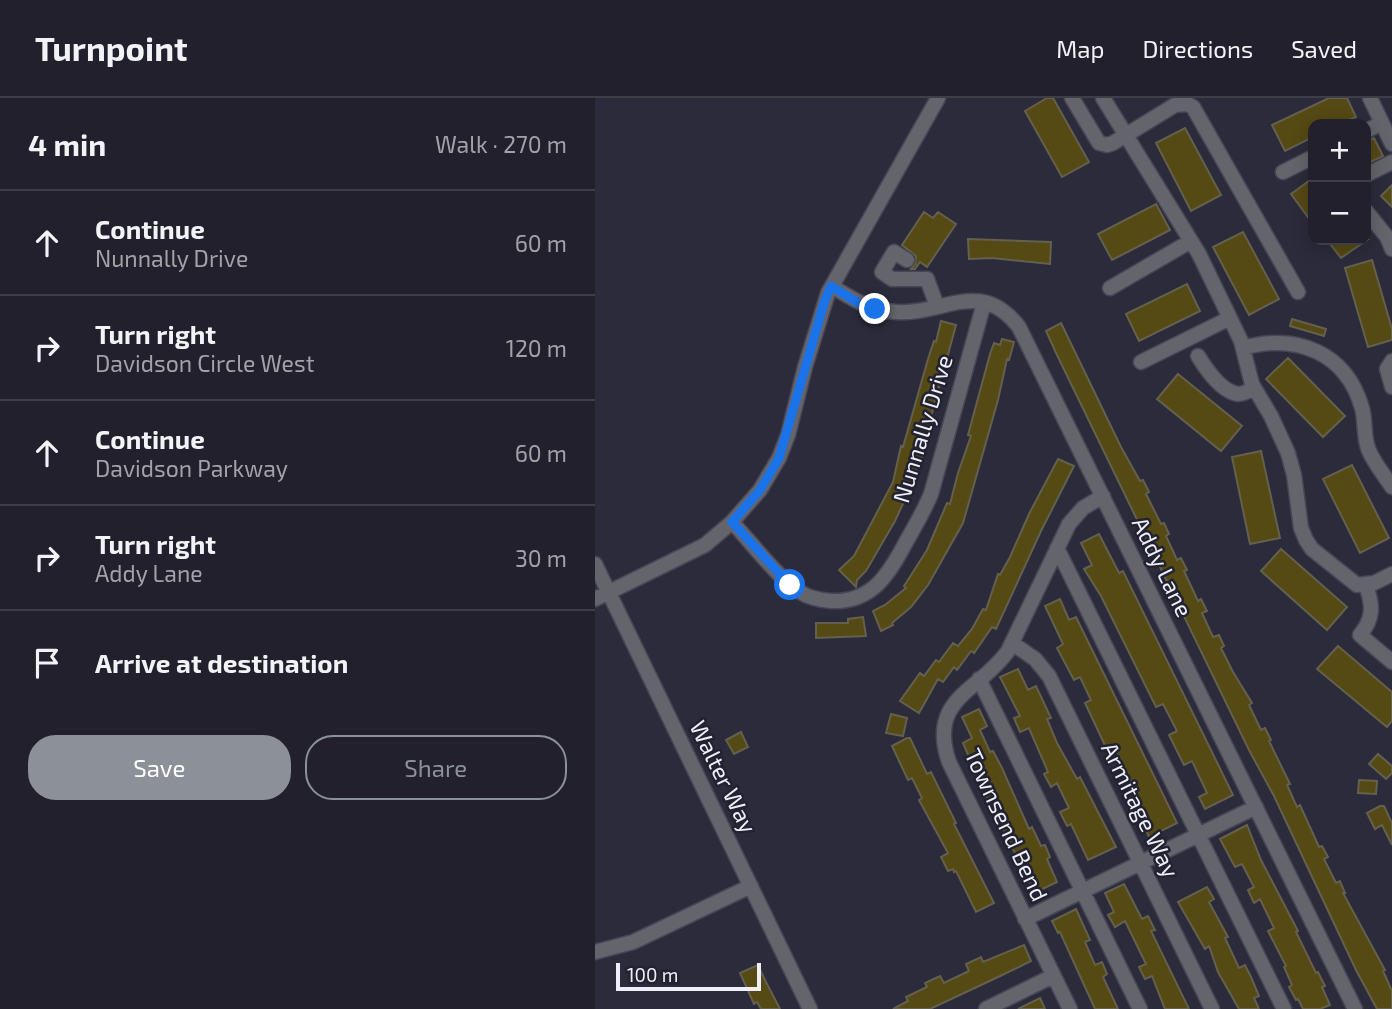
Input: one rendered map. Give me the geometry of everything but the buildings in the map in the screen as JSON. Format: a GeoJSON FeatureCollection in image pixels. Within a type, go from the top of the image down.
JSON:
{"type":"FeatureCollection","features":[{"type":"Feature","properties":{"kind":"street"},"geometry":{"type":"LineString","coordinates":[[595,599],[705,545],[732,522],[760,490],[779,458],[788,435],[805,367],[831,286],[938,98]]}},
{"type":"Feature","properties":{"kind":"street"},"geometry":{"type":"LineString","coordinates":[[1072,98],[1099,143],[1110,144],[1175,105],[1187,104],[1193,107],[1298,292]]}},
{"type":"Feature","properties":{"kind":"street"},"geometry":{"type":"LineString","coordinates":[[1103,98],[1210,274],[1243,348],[1246,367],[1254,388],[1288,453],[1305,540],[1312,549],[1357,585],[1366,585],[1392,574]]}},
{"type":"Feature","properties":{"kind":"street"},"geometry":{"type":"LineString","coordinates":[[1370,98],[1392,144]]}},
{"type":"Feature","properties":{"kind":"street"},"geometry":{"type":"LineString","coordinates":[[1371,128],[1382,123]]}},
{"type":"Feature","properties":{"kind":"street"},"geometry":{"type":"LineString","coordinates":[[1283,172],[1308,160]]}},
{"type":"Feature","properties":{"kind":"street"},"geometry":{"type":"LineString","coordinates":[[1371,172],[1392,162]]}},
{"type":"Feature","properties":{"kind":"street"},"geometry":{"type":"LineString","coordinates":[[1371,217],[1387,237],[1392,249]]}},
{"type":"Feature","properties":{"kind":"street"},"geometry":{"type":"LineString","coordinates":[[1110,288],[1191,241]]}},
{"type":"Feature","properties":{"kind":"street"},"geometry":{"type":"LineString","coordinates":[[927,279],[892,279],[882,272],[906,260],[927,279],[937,306]]}},
{"type":"Feature","properties":{"kind":"street"},"geometry":{"type":"LineString","coordinates":[[831,286],[860,304],[886,311],[915,312],[962,301],[984,303]]}},
{"type":"Feature","properties":{"kind":"street","name":"Addy Lane"},"geometry":{"type":"LineString","coordinates":[[984,303],[1010,317],[1025,335],[1355,1009]]}},
{"type":"Feature","properties":{"kind":"street","name":"Nunnally Drive"},"geometry":{"type":"LineString","coordinates":[[732,522],[790,585],[809,597],[823,601],[845,601],[866,594],[878,585],[891,569],[920,519],[930,494],[984,303]]}},
{"type":"Feature","properties":{"kind":"street"},"geometry":{"type":"LineString","coordinates":[[1141,362],[1230,318]]}},
{"type":"Feature","properties":{"kind":"street"},"geometry":{"type":"LineString","coordinates":[[1243,348],[1285,342],[1307,347],[1332,361],[1349,381],[1357,396],[1364,416],[1366,441],[1370,452],[1392,487]]}},
{"type":"Feature","properties":{"kind":"street"},"geometry":{"type":"LineString","coordinates":[[1198,356],[1211,374],[1230,390],[1243,393],[1254,388]]}},
{"type":"Feature","properties":{"kind":"street"},"geometry":{"type":"LineString","coordinates":[[1392,361],[1387,367],[1392,387]]}},
{"type":"Feature","properties":{"kind":"street","name":"Townsend Bend"},"geometry":{"type":"LineString","coordinates":[[1070,1009],[946,752],[944,732],[949,713],[961,694],[1001,661],[1012,643],[1075,515],[1103,496]]}},
{"type":"Feature","properties":{"kind":"street"},"geometry":{"type":"LineString","coordinates":[[1057,548],[1284,1009]]}},
{"type":"Feature","properties":{"kind":"street","name":"Walter Way"},"geometry":{"type":"LineString","coordinates":[[595,564],[810,1009]]}},
{"type":"Feature","properties":{"kind":"street"},"geometry":{"type":"LineString","coordinates":[[1366,585],[1372,615],[1360,635],[1392,662]]}},
{"type":"Feature","properties":{"kind":"street","name":"Armitage Way"},"geometry":{"type":"LineString","coordinates":[[1012,643],[1031,655],[1047,673],[1212,1009]]}},
{"type":"Feature","properties":{"kind":"street"},"geometry":{"type":"LineString","coordinates":[[979,679],[1140,1009]]}},
{"type":"Feature","properties":{"kind":"street"},"geometry":{"type":"LineString","coordinates":[[1025,919],[1256,807]]}},
{"type":"Feature","properties":{"kind":"street"},"geometry":{"type":"LineString","coordinates":[[595,952],[633,942],[751,886]]}},
{"type":"Feature","properties":{"kind":"street"},"geometry":{"type":"LineString","coordinates":[[994,1007],[1053,976]]}},
{"type":"Feature","properties":{"kind":"route"},"geometry":{"type":"LineString","coordinates":[[790,585],[732,522],[760,490],[779,458],[831,286],[860,304],[875,309]]}}]}
